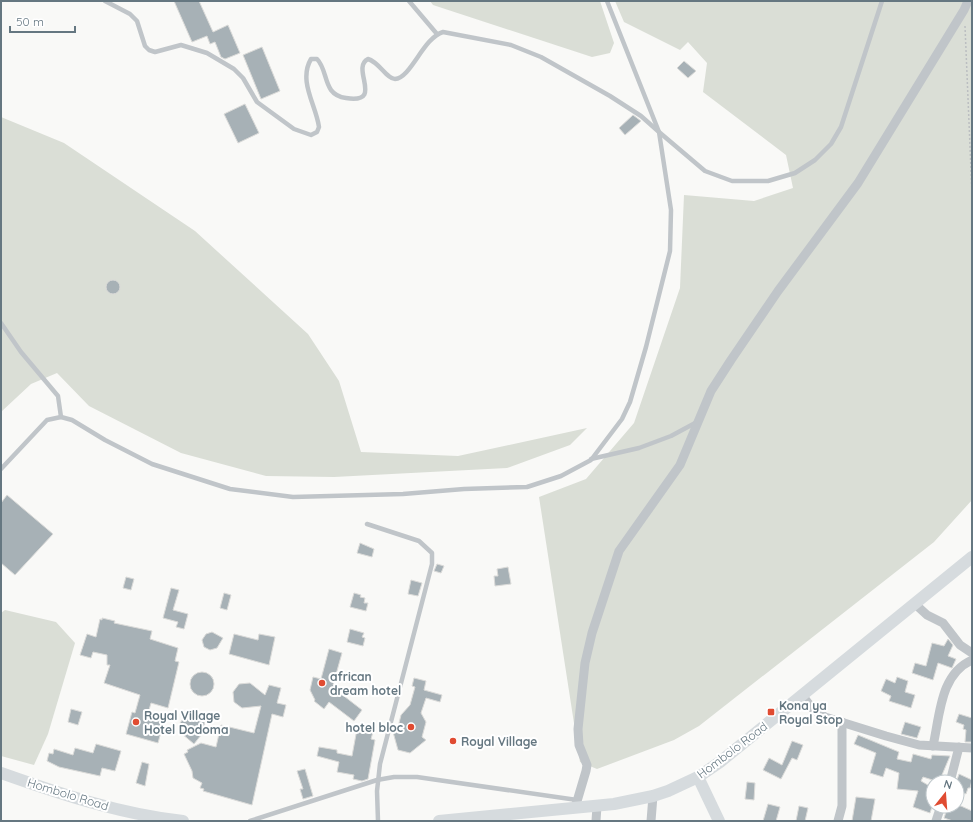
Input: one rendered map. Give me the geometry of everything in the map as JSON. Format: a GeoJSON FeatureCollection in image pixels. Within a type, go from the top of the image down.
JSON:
{"type":"FeatureCollection","features":[{"type":"Feature","properties":{"kind":"street"},"geometry":{"type":"LineString","coordinates":[[576,804],[587,765],[579,745],[578,729],[586,663],[592,633],[608,590],[615,560],[619,551],[680,465],[711,391],[778,291],[858,183],[964,10],[968,1]]}},
{"type":"Feature","properties":{"kind":"street","name":"Hombolo Road"},"geometry":{"type":"LineString","coordinates":[[439,821],[530,817],[576,804],[597,806],[653,796],[698,777],[720,762],[972,557]]}},
{"type":"Feature","properties":{"kind":"street"},"geometry":{"type":"LineString","coordinates":[[915,604],[926,615],[943,623],[960,645],[972,653]]}},
{"type":"Feature","properties":{"kind":"street"},"geometry":{"type":"LineString","coordinates":[[933,746],[949,681],[961,664],[972,660]]}},
{"type":"Feature","properties":{"kind":"street"},"geometry":{"type":"LineString","coordinates":[[802,695],[812,708],[825,717],[910,744],[972,748]]}},
{"type":"Feature","properties":{"kind":"street"},"geometry":{"type":"LineString","coordinates":[[838,821],[842,806],[842,722]]}},
{"type":"Feature","properties":{"kind":"street"},"geometry":{"type":"LineString","coordinates":[[952,774],[959,748]]}},
{"type":"Feature","properties":{"kind":"street","name":"Hombolo Road"},"geometry":{"type":"LineString","coordinates":[[1,773],[60,793],[147,819],[183,821]]}},
{"type":"Feature","properties":{"kind":"street"},"geometry":{"type":"LineString","coordinates":[[698,777],[719,821]]}},
{"type":"Feature","properties":{"kind":"street"},"geometry":{"type":"LineString","coordinates":[[651,821],[653,796]]}},
{"type":"Feature","properties":{"kind":"street"},"geometry":{"type":"LineString","coordinates":[[596,821],[597,806]]}},
{"type":"Feature","properties":{"kind":"lane"},"geometry":{"type":"LineString","coordinates":[[105,1],[130,14],[137,21],[145,46],[149,50],[155,52],[181,45],[207,53],[234,69],[243,78],[258,102],[294,129],[311,135],[317,132],[320,127],[308,90],[306,73],[311,59],[317,59],[322,64],[326,83],[331,90],[342,98],[355,99],[363,96],[366,89],[366,81],[361,72],[362,64],[365,60],[374,60],[389,77],[395,79],[400,77],[415,61],[430,39],[443,32],[511,45],[541,57],[610,96],[641,116],[705,171],[732,180],[768,181],[795,173],[815,160],[831,144],[841,127],[882,1]]}},
{"type":"Feature","properties":{"kind":"lane"},"geometry":{"type":"LineString","coordinates":[[409,1],[437,34]]}},
{"type":"Feature","properties":{"kind":"lane"},"geometry":{"type":"LineString","coordinates":[[591,460],[622,419],[630,402],[646,347],[670,251],[672,210],[659,132],[607,1]]}},
{"type":"Feature","properties":{"kind":"lane"},"geometry":{"type":"LineString","coordinates":[[1,323],[21,352],[58,396],[61,417]]}},
{"type":"Feature","properties":{"kind":"lane"},"geometry":{"type":"LineString","coordinates":[[1,469],[46,420],[61,417],[72,420],[105,440],[152,464],[230,489],[293,497],[403,494],[464,489],[527,487],[561,476],[591,460],[639,448],[671,436],[698,421]]}},
{"type":"Feature","properties":{"kind":"lane"},"geometry":{"type":"LineString","coordinates":[[367,524],[419,541],[432,553],[432,564],[377,780],[378,821]]}},
{"type":"Feature","properties":{"kind":"lane"},"geometry":{"type":"LineString","coordinates":[[250,821],[377,780],[394,777],[417,778],[576,804]]}},
{"type":"Feature","properties":{"kind":"path"},"geometry":{"type":"LineString","coordinates":[[964,10],[969,90],[972,194]]}},
{"type":"Feature","properties":{"kind":"shaded area"},"geometry":{"type":"Polygon","coordinates":[[[430,1],[600,1],[614,43],[610,53],[592,57],[433,5],[430,1]]]}},
{"type":"Feature","properties":{"kind":"shaded area"},"geometry":{"type":"Polygon","coordinates":[[[615,1],[972,1],[972,500],[934,542],[699,726],[674,740],[597,769],[580,762],[539,497],[586,479],[634,423],[680,288],[684,195],[754,201],[793,188],[786,155],[703,92],[707,63],[688,42],[680,50],[624,22],[615,1]]]}},
{"type":"Feature","properties":{"kind":"shaded area"},"geometry":{"type":"Polygon","coordinates":[[[1,117],[64,143],[195,231],[308,334],[339,381],[361,452],[458,456],[587,428],[570,445],[507,468],[334,477],[266,476],[181,453],[89,406],[57,373],[31,384],[1,412],[1,117]]]}},
{"type":"Feature","properties":{"kind":"shaded area"},"geometry":{"type":"Polygon","coordinates":[[[5,610],[56,622],[75,643],[48,734],[34,765],[1,756],[1,613],[5,610]]]}},
{"type":"Feature","properties":{"kind":"building"},"geometry":{"type":"Polygon","coordinates":[[[174,1],[199,1],[213,32],[228,25],[240,53],[225,59],[221,57],[215,42],[210,44],[207,36],[192,42],[174,1]]]}},
{"type":"Feature","properties":{"kind":"building"},"geometry":{"type":"Polygon","coordinates":[[[262,47],[280,91],[261,99],[243,55],[262,47]]]}},
{"type":"Feature","properties":{"kind":"building"},"geometry":{"type":"Polygon","coordinates":[[[684,61],[696,71],[688,78],[677,68],[684,61]]]}},
{"type":"Feature","properties":{"kind":"building"},"geometry":{"type":"Polygon","coordinates":[[[245,104],[259,133],[238,143],[224,114],[245,104]]]}},
{"type":"Feature","properties":{"kind":"building"},"geometry":{"type":"Polygon","coordinates":[[[633,115],[641,121],[625,135],[619,128],[633,115]]]}},
{"type":"Feature","properties":{"kind":"building"},"geometry":{"type":"Polygon","coordinates":[[[113,280],[118,282],[120,287],[118,292],[113,294],[108,292],[106,287],[108,282],[113,280]]]}},
{"type":"Feature","properties":{"kind":"building"},"geometry":{"type":"Polygon","coordinates":[[[7,495],[53,534],[15,575],[1,563],[1,503],[7,495]]]}},
{"type":"Feature","properties":{"kind":"building"},"geometry":{"type":"Polygon","coordinates":[[[360,543],[374,549],[372,557],[357,553],[360,543]]]}},
{"type":"Feature","properties":{"kind":"building"},"geometry":{"type":"Polygon","coordinates":[[[437,564],[444,566],[441,573],[434,571],[437,564]]]}},
{"type":"Feature","properties":{"kind":"building"},"geometry":{"type":"Polygon","coordinates":[[[508,567],[511,584],[495,586],[494,576],[498,576],[497,569],[508,567]]]}},
{"type":"Feature","properties":{"kind":"building"},"geometry":{"type":"Polygon","coordinates":[[[126,577],[134,579],[131,590],[123,588],[126,577]]]}},
{"type":"Feature","properties":{"kind":"building"},"geometry":{"type":"Polygon","coordinates":[[[411,580],[422,583],[418,596],[408,594],[411,580]]]}},
{"type":"Feature","properties":{"kind":"building"},"geometry":{"type":"Polygon","coordinates":[[[171,588],[179,590],[173,610],[188,614],[184,629],[176,627],[178,622],[163,618],[171,588]]]}},
{"type":"Feature","properties":{"kind":"building"},"geometry":{"type":"Polygon","coordinates":[[[224,593],[231,595],[227,610],[220,608],[224,593]]]}},
{"type":"Feature","properties":{"kind":"building"},"geometry":{"type":"Polygon","coordinates":[[[354,593],[365,598],[364,603],[368,603],[366,611],[350,607],[354,593]]]}},
{"type":"Feature","properties":{"kind":"building"},"geometry":{"type":"Polygon","coordinates":[[[102,618],[115,621],[114,623],[152,631],[150,639],[178,648],[175,661],[179,662],[168,708],[151,703],[147,717],[164,721],[158,743],[126,734],[132,712],[135,713],[140,695],[104,683],[110,665],[107,665],[107,655],[93,652],[91,658],[80,655],[87,634],[96,637],[100,619],[102,620],[102,618]]]}},
{"type":"Feature","properties":{"kind":"building"},"geometry":{"type":"Polygon","coordinates":[[[350,629],[364,633],[362,637],[365,638],[363,646],[347,642],[350,629]]]}},
{"type":"Feature","properties":{"kind":"building"},"geometry":{"type":"Polygon","coordinates":[[[212,632],[223,638],[217,648],[210,650],[204,647],[202,640],[206,634],[212,632]]]}},
{"type":"Feature","properties":{"kind":"building"},"geometry":{"type":"Polygon","coordinates":[[[234,634],[258,640],[259,634],[275,637],[269,665],[229,654],[234,634]]]}},
{"type":"Feature","properties":{"kind":"building"},"geometry":{"type":"Polygon","coordinates":[[[948,639],[953,645],[948,656],[956,659],[952,668],[938,663],[933,680],[912,673],[915,663],[926,666],[932,643],[944,646],[948,639]]]}},
{"type":"Feature","properties":{"kind":"building","name":"african dream hotel"},"geometry":{"type":"Polygon","coordinates":[[[329,649],[342,653],[333,685],[342,691],[340,693],[362,710],[354,721],[329,702],[324,709],[314,701],[315,700],[310,690],[313,677],[321,679],[329,649]]]}},
{"type":"Feature","properties":{"kind":"building"},"geometry":{"type":"Polygon","coordinates":[[[197,672],[207,672],[214,679],[214,689],[207,696],[197,696],[190,689],[190,679],[197,672]]]}},
{"type":"Feature","properties":{"kind":"building"},"geometry":{"type":"Polygon","coordinates":[[[897,677],[908,681],[905,692],[915,695],[911,708],[889,701],[891,696],[881,691],[886,679],[895,683],[897,677]]]}},
{"type":"Feature","properties":{"kind":"building","name":"hotel bloc"},"geometry":{"type":"Polygon","coordinates":[[[414,678],[426,681],[424,690],[442,695],[440,702],[426,698],[421,713],[426,722],[422,737],[426,740],[410,753],[398,750],[393,732],[397,731],[401,715],[410,705],[415,687],[412,686],[414,678]]]}},
{"type":"Feature","properties":{"kind":"building"},"geometry":{"type":"Polygon","coordinates":[[[250,683],[265,695],[269,685],[281,688],[277,703],[286,705],[283,717],[272,714],[252,805],[203,791],[204,789],[200,788],[202,783],[193,778],[192,771],[184,754],[188,752],[187,750],[201,743],[216,747],[221,725],[254,733],[261,706],[242,708],[234,702],[233,692],[239,684],[250,683]]]}},
{"type":"Feature","properties":{"kind":"building"},"geometry":{"type":"Polygon","coordinates":[[[71,709],[82,712],[78,725],[68,722],[71,709]]]}},
{"type":"Feature","properties":{"kind":"building"},"geometry":{"type":"Polygon","coordinates":[[[196,714],[204,720],[205,730],[194,744],[181,733],[180,723],[186,715],[196,714]]]}},
{"type":"Feature","properties":{"kind":"building"},"geometry":{"type":"Polygon","coordinates":[[[959,714],[972,718],[972,742],[965,742],[966,730],[963,729],[964,725],[956,722],[959,714]]]}},
{"type":"Feature","properties":{"kind":"building"},"geometry":{"type":"Polygon","coordinates":[[[905,722],[921,727],[917,738],[901,734],[905,722]]]}},
{"type":"Feature","properties":{"kind":"building"},"geometry":{"type":"Polygon","coordinates":[[[357,729],[373,732],[371,739],[375,740],[368,779],[362,781],[353,779],[354,775],[337,772],[339,762],[317,756],[319,747],[337,750],[337,753],[352,756],[357,729]]]}},
{"type":"Feature","properties":{"kind":"building"},"geometry":{"type":"Polygon","coordinates":[[[858,735],[899,752],[897,759],[911,762],[913,754],[931,759],[932,755],[950,756],[942,774],[925,774],[925,778],[923,777],[921,781],[925,783],[925,811],[913,807],[918,791],[897,789],[899,773],[886,768],[883,777],[870,773],[876,753],[854,744],[858,735]]]}},
{"type":"Feature","properties":{"kind":"building"},"geometry":{"type":"Polygon","coordinates":[[[792,741],[803,745],[797,760],[792,758],[781,779],[763,770],[769,758],[782,765],[792,741]]]}},
{"type":"Feature","properties":{"kind":"building"},"geometry":{"type":"Polygon","coordinates":[[[96,744],[121,751],[115,771],[102,768],[100,776],[59,767],[47,761],[49,753],[53,754],[54,749],[73,755],[75,748],[93,753],[96,744]]]}},
{"type":"Feature","properties":{"kind":"building"},"geometry":{"type":"Polygon","coordinates":[[[142,762],[149,764],[145,786],[136,783],[142,762]]]}},
{"type":"Feature","properties":{"kind":"building"},"geometry":{"type":"Polygon","coordinates":[[[305,769],[313,796],[303,799],[300,789],[303,789],[297,771],[305,769]]]}},
{"type":"Feature","properties":{"kind":"building"},"geometry":{"type":"Polygon","coordinates":[[[965,777],[972,780],[970,788],[968,788],[966,794],[965,777]]]}},
{"type":"Feature","properties":{"kind":"building"},"geometry":{"type":"Polygon","coordinates":[[[747,782],[755,783],[754,800],[745,799],[747,782]]]}},
{"type":"Feature","properties":{"kind":"building"},"geometry":{"type":"Polygon","coordinates":[[[856,797],[875,799],[871,821],[852,821],[856,797]]]}},
{"type":"Feature","properties":{"kind":"building"},"geometry":{"type":"Polygon","coordinates":[[[768,804],[780,807],[776,821],[763,821],[768,804]]]}},
{"type":"Feature","properties":{"kind":"building"},"geometry":{"type":"Polygon","coordinates":[[[799,806],[808,808],[805,821],[796,821],[799,806]]]}},
{"type":"Feature","properties":{"kind":"building"},"geometry":{"type":"Polygon","coordinates":[[[965,808],[972,811],[972,821],[953,821],[944,818],[945,814],[965,814],[965,808]]]}},
{"type":"Feature","properties":{"kind":"place","name":"african dream hotel"},"geometry":{"type":"Point","coordinates":[322,683]}},
{"type":"Feature","properties":{"kind":"place","name":"Kona ya Royal Stop"},"geometry":{"type":"Point","coordinates":[771,712]}},
{"type":"Feature","properties":{"kind":"place","name":"Royal Village Hotel Dodoma"},"geometry":{"type":"Point","coordinates":[136,722]}},
{"type":"Feature","properties":{"kind":"place","name":"hotel bloc"},"geometry":{"type":"Point","coordinates":[411,727]}},
{"type":"Feature","properties":{"kind":"place","name":"Royal Village"},"geometry":{"type":"Point","coordinates":[453,741]}}]}
